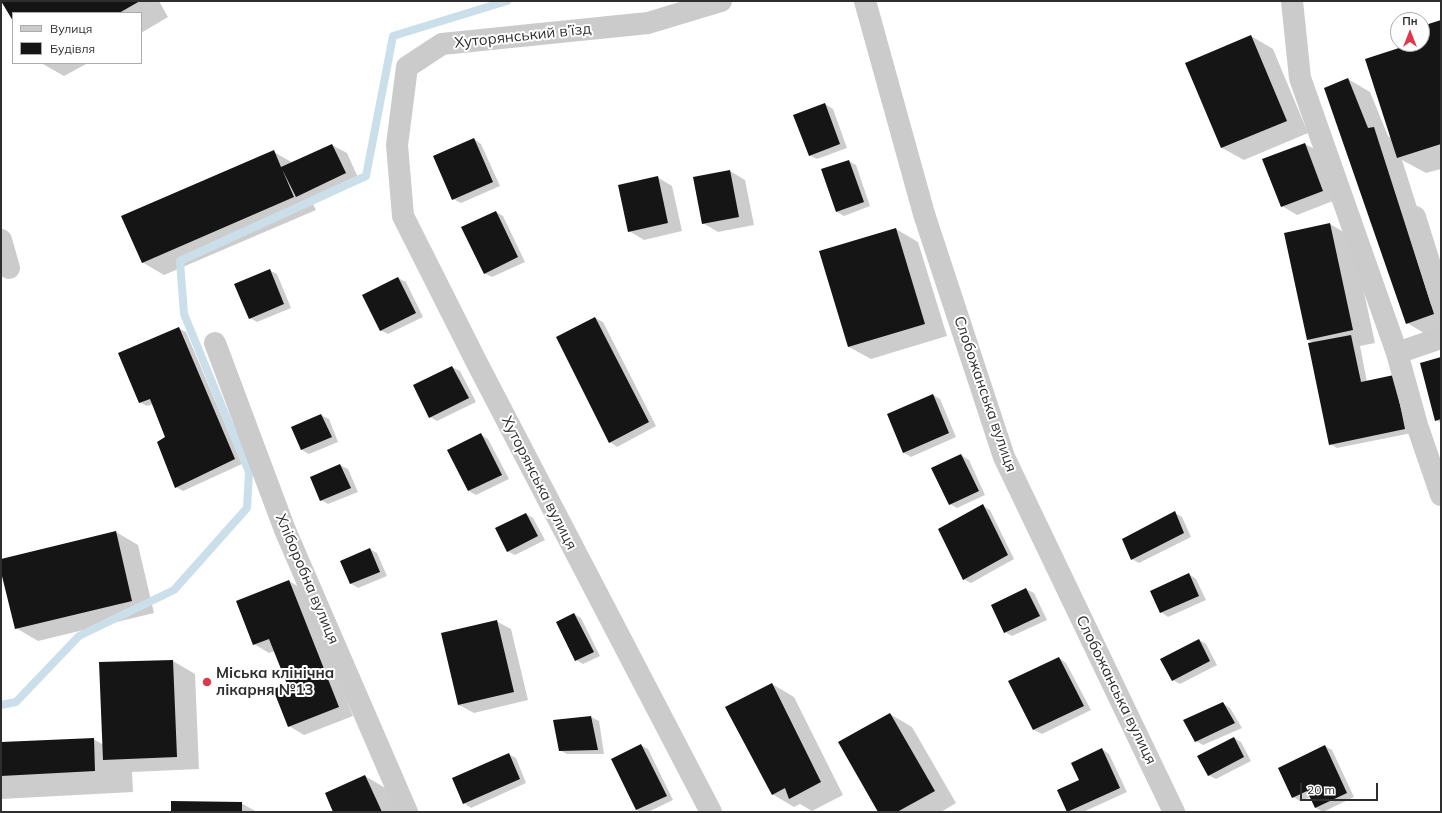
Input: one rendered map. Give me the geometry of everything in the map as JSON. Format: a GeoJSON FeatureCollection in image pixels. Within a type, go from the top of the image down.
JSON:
{"type":"FeatureCollection","features":[{"type":"Feature","properties":{"kind":"street","name":"Хуторянський в’їзд"},"geometry":{"type":"LineString","coordinates":[[397,145],[407,67],[442,44],[648,23],[720,1]]}},
{"type":"Feature","properties":{"kind":"street","name":"Слобожанська вулиця"},"geometry":{"type":"LineString","coordinates":[[865,1],[924,214],[1004,457],[1174,812]]}},
{"type":"Feature","properties":{"kind":"street"},"geometry":{"type":"LineString","coordinates":[[1292,1],[1300,78],[1398,353],[1417,425],[1441,495]]}},
{"type":"Feature","properties":{"kind":"street","name":"Хуторянська вулиця"},"geometry":{"type":"LineString","coordinates":[[397,145],[403,216],[478,365],[711,812]]}},
{"type":"Feature","properties":{"kind":"street"},"geometry":{"type":"LineString","coordinates":[[1415,217],[1441,300]]}},
{"type":"Feature","properties":{"kind":"street"},"geometry":{"type":"LineString","coordinates":[[1,240],[9,268]]}},
{"type":"Feature","properties":{"kind":"street"},"geometry":{"type":"LineString","coordinates":[[1398,353],[1441,338]]}},
{"type":"Feature","properties":{"kind":"street","name":"Хліборобна вулиця"},"geometry":{"type":"LineString","coordinates":[[215,343],[285,530],[406,812]]}},
{"type":"Feature","properties":{"kind":"building"},"geometry":{"type":"Polygon","coordinates":[[[1,1],[140,1],[121,12],[12,12],[12,19],[1,1]]]}},
{"type":"Feature","properties":{"kind":"building"},"geometry":{"type":"Polygon","coordinates":[[[1441,20],[1441,144],[1397,158],[1365,59],[1390,51],[1430,52],[1430,23],[1441,20]]]}},
{"type":"Feature","properties":{"kind":"building"},"geometry":{"type":"Polygon","coordinates":[[[1251,35],[1287,121],[1221,148],[1185,63],[1251,35]]]}},
{"type":"Feature","properties":{"kind":"building"},"geometry":{"type":"Polygon","coordinates":[[[1348,78],[1368,128],[1374,127],[1434,314],[1406,324],[1324,88],[1348,78]]]}},
{"type":"Feature","properties":{"kind":"building"},"geometry":{"type":"Polygon","coordinates":[[[825,103],[840,144],[809,156],[793,115],[825,103]]]}},
{"type":"Feature","properties":{"kind":"building"},"geometry":{"type":"Polygon","coordinates":[[[474,138],[493,182],[452,200],[433,156],[474,138]]]}},
{"type":"Feature","properties":{"kind":"building"},"geometry":{"type":"Polygon","coordinates":[[[1305,143],[1323,191],[1281,207],[1262,159],[1305,143]]]}},
{"type":"Feature","properties":{"kind":"building"},"geometry":{"type":"Polygon","coordinates":[[[332,144],[346,173],[296,197],[282,169],[294,197],[142,263],[121,216],[274,150],[281,167],[332,144]]]}},
{"type":"Feature","properties":{"kind":"building"},"geometry":{"type":"Polygon","coordinates":[[[849,160],[864,202],[836,212],[821,169],[849,160]]]}},
{"type":"Feature","properties":{"kind":"building"},"geometry":{"type":"Polygon","coordinates":[[[730,170],[739,217],[702,224],[693,177],[730,170]]]}},
{"type":"Feature","properties":{"kind":"building"},"geometry":{"type":"Polygon","coordinates":[[[658,176],[668,223],[628,232],[618,185],[658,176]]]}},
{"type":"Feature","properties":{"kind":"building"},"geometry":{"type":"Polygon","coordinates":[[[496,211],[518,257],[484,274],[461,227],[496,211]]]}},
{"type":"Feature","properties":{"kind":"building"},"geometry":{"type":"Polygon","coordinates":[[[1330,223],[1353,330],[1307,340],[1284,233],[1330,223]]]}},
{"type":"Feature","properties":{"kind":"building"},"geometry":{"type":"Polygon","coordinates":[[[896,228],[925,324],[848,347],[819,251],[896,228]]]}},
{"type":"Feature","properties":{"kind":"building"},"geometry":{"type":"Polygon","coordinates":[[[270,269],[284,304],[249,319],[234,284],[270,269]]]}},
{"type":"Feature","properties":{"kind":"building"},"geometry":{"type":"Polygon","coordinates":[[[398,277],[416,313],[380,331],[362,295],[398,277]]]}},
{"type":"Feature","properties":{"kind":"building"},"geometry":{"type":"Polygon","coordinates":[[[595,317],[649,422],[609,443],[556,337],[595,317]]]}},
{"type":"Feature","properties":{"kind":"building"},"geometry":{"type":"Polygon","coordinates":[[[179,327],[235,459],[175,488],[157,442],[165,437],[150,399],[139,403],[118,353],[179,327]]]}},
{"type":"Feature","properties":{"kind":"building"},"geometry":{"type":"Polygon","coordinates":[[[1351,335],[1361,382],[1394,375],[1405,429],[1329,445],[1308,343],[1351,335]]]}},
{"type":"Feature","properties":{"kind":"building"},"geometry":{"type":"Polygon","coordinates":[[[1441,357],[1441,419],[1435,421],[1420,363],[1441,357]]]}},
{"type":"Feature","properties":{"kind":"building"},"geometry":{"type":"Polygon","coordinates":[[[452,366],[469,398],[429,418],[413,385],[452,366]]]}},
{"type":"Feature","properties":{"kind":"building"},"geometry":{"type":"Polygon","coordinates":[[[933,394],[949,433],[903,453],[887,414],[933,394]]]}},
{"type":"Feature","properties":{"kind":"building"},"geometry":{"type":"Polygon","coordinates":[[[321,414],[332,437],[301,450],[291,427],[321,414]]]}},
{"type":"Feature","properties":{"kind":"building"},"geometry":{"type":"Polygon","coordinates":[[[481,433],[502,475],[468,491],[447,450],[481,433]]]}},
{"type":"Feature","properties":{"kind":"building"},"geometry":{"type":"Polygon","coordinates":[[[961,454],[979,491],[949,505],[931,468],[961,454]]]}},
{"type":"Feature","properties":{"kind":"building"},"geometry":{"type":"Polygon","coordinates":[[[340,464],[351,488],[320,501],[310,477],[340,464]]]}},
{"type":"Feature","properties":{"kind":"building"},"geometry":{"type":"Polygon","coordinates":[[[983,504],[1008,555],[963,580],[938,529],[983,504]]]}},
{"type":"Feature","properties":{"kind":"building"},"geometry":{"type":"Polygon","coordinates":[[[1175,511],[1184,533],[1131,560],[1122,539],[1175,511]]]}},
{"type":"Feature","properties":{"kind":"building"},"geometry":{"type":"Polygon","coordinates":[[[526,513],[538,536],[507,552],[495,528],[526,513]]]}},
{"type":"Feature","properties":{"kind":"building"},"geometry":{"type":"Polygon","coordinates":[[[116,531],[132,601],[15,629],[1,572],[1,559],[116,531]]]}},
{"type":"Feature","properties":{"kind":"building"},"geometry":{"type":"Polygon","coordinates":[[[370,548],[380,572],[350,584],[340,561],[370,548]]]}},
{"type":"Feature","properties":{"kind":"building"},"geometry":{"type":"Polygon","coordinates":[[[1189,573],[1199,596],[1160,613],[1150,591],[1189,573]]]}},
{"type":"Feature","properties":{"kind":"building"},"geometry":{"type":"Polygon","coordinates":[[[289,580],[339,707],[288,727],[273,689],[287,684],[269,639],[253,645],[236,601],[289,580]]]}},
{"type":"Feature","properties":{"kind":"building"},"geometry":{"type":"Polygon","coordinates":[[[1026,588],[1040,616],[1004,633],[991,605],[1026,588]]]}},
{"type":"Feature","properties":{"kind":"building"},"geometry":{"type":"Polygon","coordinates":[[[574,613],[594,652],[575,661],[556,622],[574,613]]]}},
{"type":"Feature","properties":{"kind":"building"},"geometry":{"type":"Polygon","coordinates":[[[497,620],[514,692],[458,705],[441,633],[497,620]]]}},
{"type":"Feature","properties":{"kind":"building"},"geometry":{"type":"Polygon","coordinates":[[[1199,639],[1210,661],[1172,681],[1160,659],[1199,639]]]}},
{"type":"Feature","properties":{"kind":"building"},"geometry":{"type":"Polygon","coordinates":[[[1059,657],[1084,706],[1033,730],[1008,681],[1059,657]]]}},
{"type":"Feature","properties":{"kind":"building"},"geometry":{"type":"Polygon","coordinates":[[[173,660],[177,757],[103,760],[99,662],[173,660]]]}},
{"type":"Feature","properties":{"kind":"building"},"geometry":{"type":"Polygon","coordinates":[[[772,683],[821,782],[789,799],[785,788],[772,795],[725,707],[772,683]]]}},
{"type":"Feature","properties":{"kind":"building"},"geometry":{"type":"Polygon","coordinates":[[[1223,702],[1235,723],[1195,742],[1183,720],[1223,702]]]}},
{"type":"Feature","properties":{"kind":"building"},"geometry":{"type":"Polygon","coordinates":[[[890,713],[935,791],[897,812],[878,812],[838,742],[890,713]]]}},
{"type":"Feature","properties":{"kind":"building"},"geometry":{"type":"Polygon","coordinates":[[[591,716],[598,750],[559,751],[553,720],[591,716]]]}},
{"type":"Feature","properties":{"kind":"building"},"geometry":{"type":"Polygon","coordinates":[[[1234,737],[1244,757],[1208,776],[1197,756],[1234,737]]]}},
{"type":"Feature","properties":{"kind":"building"},"geometry":{"type":"Polygon","coordinates":[[[94,738],[95,771],[1,776],[1,742],[94,738]]]}},
{"type":"Feature","properties":{"kind":"building"},"geometry":{"type":"Polygon","coordinates":[[[641,744],[667,796],[636,810],[611,759],[641,744]]]}},
{"type":"Feature","properties":{"kind":"building"},"geometry":{"type":"Polygon","coordinates":[[[1325,745],[1347,793],[1315,808],[1307,791],[1292,798],[1278,768],[1325,745]]]}},
{"type":"Feature","properties":{"kind":"building"},"geometry":{"type":"Polygon","coordinates":[[[1102,748],[1120,788],[1067,812],[1057,790],[1079,780],[1071,763],[1102,748]]]}},
{"type":"Feature","properties":{"kind":"building"},"geometry":{"type":"Polygon","coordinates":[[[509,753],[520,779],[463,804],[452,778],[509,753]]]}},
{"type":"Feature","properties":{"kind":"building"},"geometry":{"type":"Polygon","coordinates":[[[365,775],[382,812],[333,812],[325,793],[365,775]]]}},
{"type":"Feature","properties":{"kind":"building"},"geometry":{"type":"Polygon","coordinates":[[[171,801],[242,802],[242,812],[171,812],[171,801]]]}},
{"type":"Feature","properties":{"kind":"waterway"},"geometry":{"type":"LineString","coordinates":[[1,705],[16,702],[79,636],[174,590],[247,508],[249,472],[184,314],[180,261],[366,176],[393,36],[507,1]]}},
{"type":"Feature","properties":{"kind":"place","name":"Міська клінічна лікарня №13"},"geometry":{"type":"Point","coordinates":[207,682]}}]}
